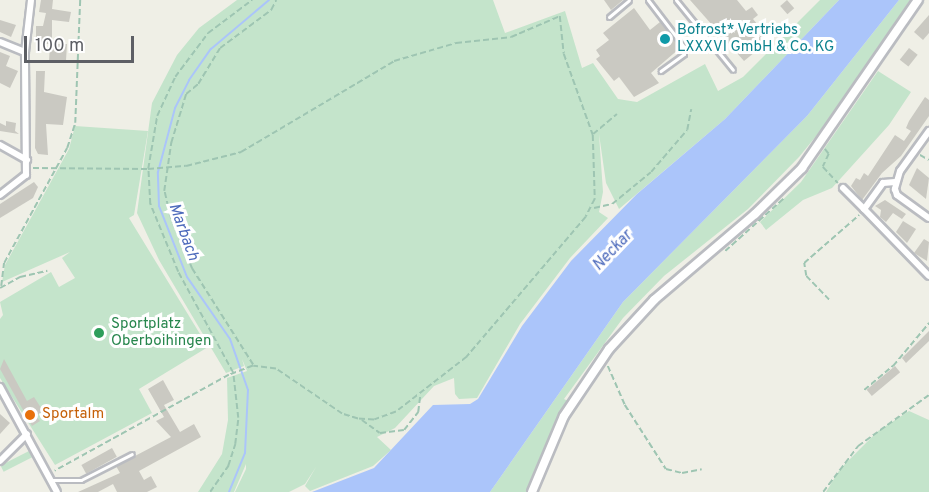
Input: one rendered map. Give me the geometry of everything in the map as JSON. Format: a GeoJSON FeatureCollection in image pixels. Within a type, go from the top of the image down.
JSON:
{"type":"FeatureCollection","features":[{"type":"Feature","properties":{"kind":"street"},"geometry":{"type":"LineString","coordinates":[[0,195],[21,181],[27,169],[25,52],[32,0]]}},
{"type":"Feature","properties":{"kind":"street"},"geometry":{"type":"LineString","coordinates":[[532,492],[572,402],[617,339],[659,295],[765,206],[825,145],[918,0]]}},
{"type":"Feature","properties":{"kind":"street"},"geometry":{"type":"LineString","coordinates":[[0,42],[25,52]]}},
{"type":"Feature","properties":{"kind":"street"},"geometry":{"type":"LineString","coordinates":[[929,131],[895,182],[897,195],[929,218]]}},
{"type":"Feature","properties":{"kind":"street"},"geometry":{"type":"LineString","coordinates":[[0,144],[27,160]]}},
{"type":"Feature","properties":{"kind":"street"},"geometry":{"type":"LineString","coordinates":[[864,209],[883,183],[895,182]]}},
{"type":"Feature","properties":{"kind":"street"},"geometry":{"type":"LineString","coordinates":[[843,188],[929,276]]}},
{"type":"Feature","properties":{"kind":"street"},"geometry":{"type":"LineString","coordinates":[[0,387],[57,492]]}},
{"type":"Feature","properties":{"kind":"street"},"geometry":{"type":"LineString","coordinates":[[1,458],[27,435]]}},
{"type":"Feature","properties":{"kind":"lane"},"geometry":{"type":"LineString","coordinates":[[609,17],[629,0]]}},
{"type":"Feature","properties":{"kind":"lane"},"geometry":{"type":"LineString","coordinates":[[648,0],[684,47],[684,54],[662,71]]}},
{"type":"Feature","properties":{"kind":"lane"},"geometry":{"type":"LineString","coordinates":[[676,0],[733,70]]}},
{"type":"Feature","properties":{"kind":"lane"},"geometry":{"type":"LineString","coordinates":[[50,477],[81,480],[132,454]]}},
{"type":"Feature","properties":{"kind":"path"},"geometry":{"type":"LineString","coordinates":[[47,271],[1,287],[4,264],[55,167],[75,123],[80,0]]}},
{"type":"Feature","properties":{"kind":"path"},"geometry":{"type":"LineString","coordinates":[[210,492],[228,466],[235,444],[238,418],[233,373],[178,272],[150,204],[148,169],[157,116],[175,77],[208,33],[252,0]]}},
{"type":"Feature","properties":{"kind":"path"},"geometry":{"type":"LineString","coordinates":[[253,366],[192,269],[170,216],[164,190],[165,168],[179,108],[186,94],[198,84],[220,48],[271,10],[276,0]]}},
{"type":"Feature","properties":{"kind":"path"},"geometry":{"type":"LineString","coordinates":[[27,169],[55,167],[153,169],[241,152],[394,61],[456,43],[511,38],[560,15],[564,54],[593,135],[592,208]]}},
{"type":"Feature","properties":{"kind":"path"},"geometry":{"type":"LineString","coordinates":[[50,477],[233,373],[253,366],[276,369],[342,414],[375,420],[396,412],[467,357],[592,208],[612,204],[651,172],[687,130],[691,109]]}},
{"type":"Feature","properties":{"kind":"path"},"geometry":{"type":"LineString","coordinates":[[593,135],[617,114]]}},
{"type":"Feature","properties":{"kind":"path"},"geometry":{"type":"LineString","coordinates":[[819,158],[825,145]]}},
{"type":"Feature","properties":{"kind":"path"},"geometry":{"type":"LineString","coordinates":[[825,145],[829,154],[823,167],[843,188]]}},
{"type":"Feature","properties":{"kind":"path"},"geometry":{"type":"LineString","coordinates":[[914,152],[929,160]]}},
{"type":"Feature","properties":{"kind":"path"},"geometry":{"type":"LineString","coordinates":[[721,254],[790,190]]}},
{"type":"Feature","properties":{"kind":"path"},"geometry":{"type":"LineString","coordinates":[[829,300],[806,276],[804,263],[864,209]]}},
{"type":"Feature","properties":{"kind":"path"},"geometry":{"type":"LineString","coordinates":[[864,390],[893,366],[929,322]]}},
{"type":"Feature","properties":{"kind":"path"},"geometry":{"type":"LineString","coordinates":[[609,360],[606,364],[625,405],[666,469],[682,473],[702,469]]}},
{"type":"Feature","properties":{"kind":"path"},"geometry":{"type":"LineString","coordinates":[[361,419],[380,433],[390,435],[404,430],[418,412],[420,394]]}},
{"type":"Feature","properties":{"kind":"path"},"geometry":{"type":"LineString","coordinates":[[823,492],[858,446],[929,395]]}},
{"type":"Feature","properties":{"kind":"green space"},"geometry":{"type":"Polygon","coordinates":[[[237,0],[493,0],[505,33],[565,11],[582,68],[593,63],[618,99],[637,102],[705,64],[718,91],[743,77],[820,0],[839,0],[725,119],[619,209],[606,183],[599,134],[603,192],[599,212],[608,218],[570,258],[520,324],[477,398],[459,399],[455,394],[454,378],[434,386],[395,428],[377,437],[391,450],[373,466],[310,491],[305,486],[316,467],[305,484],[289,492],[235,492],[246,469],[246,464],[234,492],[198,492],[222,454],[228,420],[227,378],[247,371],[242,359],[244,366],[226,373],[159,260],[137,213],[152,103],[177,55],[199,28],[237,0]]]}},
{"type":"Feature","properties":{"kind":"green space"},"geometry":{"type":"Polygon","coordinates":[[[899,0],[910,0],[834,114],[799,157],[748,209],[664,276],[623,318],[564,399],[568,401],[528,492],[490,492],[623,302],[807,116],[899,0]]]}},
{"type":"Feature","properties":{"kind":"green space"},"geometry":{"type":"Polygon","coordinates":[[[878,71],[911,92],[889,125],[832,188],[803,200],[766,230],[760,222],[801,182],[878,71]]]}},
{"type":"Feature","properties":{"kind":"green space","name":"Sportplatz Oberboihingen"},"geometry":{"type":"Polygon","coordinates":[[[75,126],[148,131],[134,215],[129,218],[208,347],[139,389],[152,413],[55,465],[0,378],[0,319],[3,315],[0,302],[51,272],[59,287],[75,278],[62,258],[70,252],[2,282],[5,265],[69,149],[75,126]]]}},
{"type":"Feature","properties":{"kind":"green space"},"geometry":{"type":"Polygon","coordinates":[[[909,411],[929,420],[929,492],[826,492],[840,469],[878,431],[909,411]]]}},
{"type":"Feature","properties":{"kind":"green space"},"geometry":{"type":"Polygon","coordinates":[[[29,451],[32,457],[4,472],[0,466],[29,451]]]}},
{"type":"Feature","properties":{"kind":"water","name":"Neckar"},"geometry":{"type":"Polygon","coordinates":[[[839,0],[899,0],[807,116],[623,302],[490,492],[312,492],[374,468],[433,405],[470,404],[478,399],[522,326],[571,261],[637,194],[725,119],[839,0]]]}},
{"type":"Feature","properties":{"kind":"building"},"geometry":{"type":"Polygon","coordinates":[[[41,0],[53,0],[52,9],[71,12],[69,22],[52,20],[52,44],[67,44],[66,61],[49,61],[50,44],[36,44],[36,26],[43,26],[46,13],[39,12],[41,0]]]}},
{"type":"Feature","properties":{"kind":"building"},"geometry":{"type":"Polygon","coordinates":[[[604,0],[623,0],[611,10],[604,0]]]}},
{"type":"Feature","properties":{"kind":"building"},"geometry":{"type":"Polygon","coordinates":[[[690,0],[737,0],[746,11],[752,7],[758,15],[753,19],[770,40],[744,61],[690,0]]]}},
{"type":"Feature","properties":{"kind":"building"},"geometry":{"type":"Polygon","coordinates":[[[787,0],[794,8],[787,14],[780,6],[787,0]]]}},
{"type":"Feature","properties":{"kind":"building"},"geometry":{"type":"Polygon","coordinates":[[[634,8],[650,30],[660,22],[680,48],[651,73],[659,83],[634,97],[619,77],[614,81],[596,59],[600,56],[596,50],[609,40],[603,33],[634,8]]]}},
{"type":"Feature","properties":{"kind":"building"},"geometry":{"type":"Polygon","coordinates":[[[929,15],[929,33],[923,40],[914,32],[929,15]]]}},
{"type":"Feature","properties":{"kind":"building"},"geometry":{"type":"Polygon","coordinates":[[[0,20],[16,25],[11,37],[0,32],[0,20]]]}},
{"type":"Feature","properties":{"kind":"building"},"geometry":{"type":"Polygon","coordinates":[[[909,48],[918,55],[908,67],[900,60],[909,48]]]}},
{"type":"Feature","properties":{"kind":"building"},"geometry":{"type":"Polygon","coordinates":[[[0,52],[10,56],[6,66],[18,71],[10,88],[0,83],[0,52]]]}},
{"type":"Feature","properties":{"kind":"building"},"geometry":{"type":"Polygon","coordinates":[[[36,71],[45,71],[44,92],[67,97],[63,125],[46,124],[48,155],[38,154],[35,148],[36,71]]]}},
{"type":"Feature","properties":{"kind":"building"},"geometry":{"type":"Polygon","coordinates":[[[925,97],[929,100],[929,116],[901,156],[882,173],[862,200],[851,186],[856,178],[860,180],[864,173],[868,176],[895,135],[904,141],[911,131],[906,128],[909,121],[925,97]]]}},
{"type":"Feature","properties":{"kind":"building"},"geometry":{"type":"Polygon","coordinates":[[[6,121],[16,123],[15,131],[19,134],[0,131],[0,123],[6,126],[6,121]]]}},
{"type":"Feature","properties":{"kind":"building"},"geometry":{"type":"Polygon","coordinates":[[[917,168],[929,178],[926,199],[909,185],[917,168]]]}},
{"type":"Feature","properties":{"kind":"building"},"geometry":{"type":"Polygon","coordinates":[[[34,182],[38,187],[33,198],[0,218],[0,204],[34,182]]]}},
{"type":"Feature","properties":{"kind":"building"},"geometry":{"type":"Polygon","coordinates":[[[885,200],[906,214],[902,219],[893,213],[886,222],[880,217],[881,210],[875,206],[885,200]]]}},
{"type":"Feature","properties":{"kind":"building"},"geometry":{"type":"Polygon","coordinates":[[[903,221],[916,229],[907,243],[896,232],[903,221]]]}},
{"type":"Feature","properties":{"kind":"building"},"geometry":{"type":"Polygon","coordinates":[[[924,239],[929,242],[927,261],[914,253],[924,239]]]}},
{"type":"Feature","properties":{"kind":"building"},"geometry":{"type":"Polygon","coordinates":[[[929,331],[929,341],[906,363],[902,358],[929,331]]]}},
{"type":"Feature","properties":{"kind":"building"},"geometry":{"type":"Polygon","coordinates":[[[4,359],[27,401],[34,397],[43,411],[36,416],[40,421],[32,426],[0,369],[4,359]]]}},
{"type":"Feature","properties":{"kind":"building"},"geometry":{"type":"Polygon","coordinates":[[[895,366],[900,372],[872,396],[867,390],[895,366]]]}},
{"type":"Feature","properties":{"kind":"building"},"geometry":{"type":"Polygon","coordinates":[[[163,380],[174,400],[164,405],[180,432],[194,424],[201,437],[139,471],[144,480],[151,476],[157,487],[147,492],[117,492],[113,484],[98,492],[78,492],[120,473],[116,466],[171,437],[156,421],[164,417],[148,389],[163,380]]]}},
{"type":"Feature","properties":{"kind":"building"},"geometry":{"type":"Polygon","coordinates":[[[0,414],[10,423],[0,434],[0,414]]]}},
{"type":"Feature","properties":{"kind":"building"},"geometry":{"type":"Polygon","coordinates":[[[112,448],[117,457],[86,474],[81,465],[112,448]]]}},
{"type":"Feature","properties":{"kind":"waterway","name":"Marbach"},"geometry":{"type":"LineString","coordinates":[[229,492],[245,453],[248,390],[230,339],[187,277],[159,206],[158,172],[175,108],[189,80],[211,49],[269,0]]}},
{"type":"Feature","properties":{"kind":"place","name":"Bofrost* Vertriebs LXXXVI GmbH & Co. KG"},"geometry":{"type":"Point","coordinates":[665,39]}},
{"type":"Feature","properties":{"kind":"place","name":"Sportplatz Oberboihingen"},"geometry":{"type":"Point","coordinates":[99,333]}},
{"type":"Feature","properties":{"kind":"place","name":"Sportalm"},"geometry":{"type":"Point","coordinates":[30,415]}}]}
